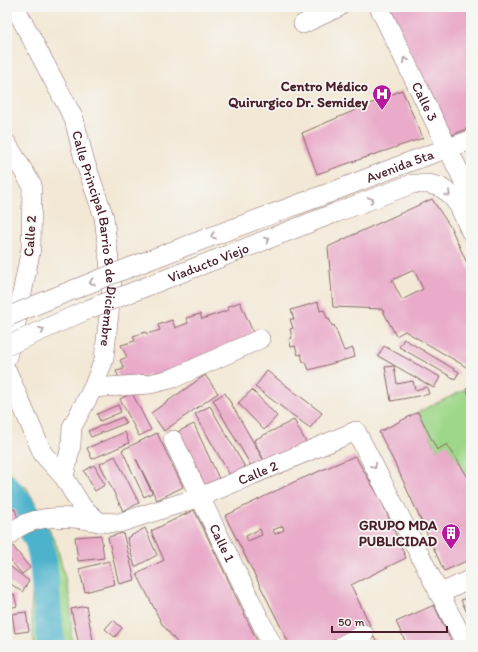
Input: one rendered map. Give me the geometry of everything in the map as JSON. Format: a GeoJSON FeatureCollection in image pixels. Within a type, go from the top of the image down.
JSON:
{"type":"FeatureCollection","features":[{"type":"Feature","properties":{"kind":"street","name":"Calle Principal Barrio 8 de Diciembre"},"geometry":{"type":"LineString","coordinates":[[15,7],[74,119],[84,159],[104,217],[112,287],[104,359],[94,388],[72,427],[71,445],[64,477]]}},
{"type":"Feature","properties":{"kind":"street"},"geometry":{"type":"LineString","coordinates":[[303,24],[339,7]]}},
{"type":"Feature","properties":{"kind":"street","name":"Calle 3"},"geometry":{"type":"LineString","coordinates":[[380,7],[447,149],[471,196]]}},
{"type":"Feature","properties":{"kind":"street","name":"Avenida 5ta"},"geometry":{"type":"LineString","coordinates":[[328,193],[471,140]]}},
{"type":"Feature","properties":{"kind":"street","name":"Calle 2"},"geometry":{"type":"LineString","coordinates":[[7,144],[32,185],[31,248],[17,319],[7,358]]}},
{"type":"Feature","properties":{"kind":"street","name":"Viaducto Viejo"},"geometry":{"type":"LineString","coordinates":[[7,346],[88,309],[412,184],[428,184],[440,187],[450,194],[459,206],[471,232]]}},
{"type":"Feature","properties":{"kind":"street","name":"Viaducto Viejo"},"geometry":{"type":"LineString","coordinates":[[7,317],[79,286],[328,193]]}},
{"type":"Feature","properties":{"kind":"street"},"geometry":{"type":"LineString","coordinates":[[94,388],[150,384],[174,378],[260,339]]}},
{"type":"Feature","properties":{"kind":"street"},"geometry":{"type":"LineString","coordinates":[[7,371],[43,454],[64,477],[82,507],[99,522]]}},
{"type":"Feature","properties":{"kind":"street","name":"Calle 2"},"geometry":{"type":"LineString","coordinates":[[12,533],[29,522],[62,517],[119,523],[200,498],[356,431],[466,645]]}},
{"type":"Feature","properties":{"kind":"street","name":"Calle 1"},"geometry":{"type":"LineString","coordinates":[[173,440],[272,645]]}},
{"type":"Feature","properties":{"kind":"street"},"geometry":{"type":"LineString","coordinates":[[439,594],[471,579]]}},
{"type":"Feature","properties":{"kind":"street"},"geometry":{"type":"LineString","coordinates":[[343,645],[364,634]]}},
{"type":"Feature","properties":{"kind":"green space"},"geometry":{"type":"Polygon","coordinates":[[[466,389],[471,399],[471,482],[447,445],[437,450],[418,412],[466,389]]]}},
{"type":"Feature","properties":{"kind":"green space"},"geometry":{"type":"Polygon","coordinates":[[[7,468],[13,475],[16,484],[26,487],[41,512],[57,546],[70,598],[72,645],[34,645],[31,613],[33,579],[27,540],[17,506],[7,502],[7,468]]]}},
{"type":"Feature","properties":{"kind":"building"},"geometry":{"type":"Polygon","coordinates":[[[389,7],[471,7],[471,127],[450,136],[389,7]]]}},
{"type":"Feature","properties":{"kind":"building","name":"Centro Médico Quirurgico Dr. Semidey"},"geometry":{"type":"Polygon","coordinates":[[[402,90],[423,138],[317,174],[302,133],[402,90]]]}},
{"type":"Feature","properties":{"kind":"building"},"geometry":{"type":"Polygon","coordinates":[[[432,199],[451,228],[471,272],[471,369],[405,331],[396,336],[382,309],[333,307],[328,247],[432,199]],[[414,270],[392,280],[402,300],[423,289],[414,270]]]}},
{"type":"Feature","properties":{"kind":"building"},"geometry":{"type":"Polygon","coordinates":[[[240,302],[255,337],[205,361],[150,377],[149,374],[117,385],[119,378],[116,371],[124,369],[120,360],[127,357],[121,345],[135,341],[133,336],[160,330],[158,325],[172,320],[175,328],[188,323],[186,318],[200,314],[202,319],[229,310],[227,307],[240,302]]]}},
{"type":"Feature","properties":{"kind":"building"},"geometry":{"type":"Polygon","coordinates":[[[318,302],[320,311],[324,310],[332,326],[334,325],[344,351],[353,348],[355,357],[309,370],[306,362],[303,362],[301,354],[298,355],[295,346],[291,347],[289,339],[292,338],[290,329],[293,328],[290,319],[294,319],[291,310],[318,302]]]}},
{"type":"Feature","properties":{"kind":"building"},"geometry":{"type":"Polygon","coordinates":[[[404,339],[459,372],[455,379],[399,347],[404,339]]]}},
{"type":"Feature","properties":{"kind":"building"},"geometry":{"type":"Polygon","coordinates":[[[384,346],[440,377],[434,388],[378,356],[384,346]]]}},
{"type":"Feature","properties":{"kind":"building"},"geometry":{"type":"Polygon","coordinates":[[[394,366],[397,384],[413,381],[415,390],[427,387],[429,394],[391,401],[385,367],[394,366]]]}},
{"type":"Feature","properties":{"kind":"building"},"geometry":{"type":"Polygon","coordinates":[[[267,371],[322,413],[310,428],[255,387],[267,371]]]}},
{"type":"Feature","properties":{"kind":"building"},"geometry":{"type":"Polygon","coordinates":[[[205,375],[218,393],[164,431],[151,413],[205,375]]]}},
{"type":"Feature","properties":{"kind":"building"},"geometry":{"type":"Polygon","coordinates":[[[471,386],[471,399],[466,389],[471,386]]]}},
{"type":"Feature","properties":{"kind":"building"},"geometry":{"type":"Polygon","coordinates":[[[252,390],[277,416],[264,430],[238,403],[252,390]]]}},
{"type":"Feature","properties":{"kind":"building"},"geometry":{"type":"Polygon","coordinates":[[[132,393],[151,430],[139,436],[120,399],[132,393]]]}},
{"type":"Feature","properties":{"kind":"building"},"geometry":{"type":"Polygon","coordinates":[[[225,393],[263,459],[254,440],[294,420],[307,444],[254,471],[213,400],[225,393]]]}},
{"type":"Feature","properties":{"kind":"building"},"geometry":{"type":"Polygon","coordinates":[[[118,405],[121,412],[100,421],[97,414],[118,405]]]}},
{"type":"Feature","properties":{"kind":"building"},"geometry":{"type":"Polygon","coordinates":[[[210,406],[246,469],[231,477],[195,414],[210,406]]]}},
{"type":"Feature","properties":{"kind":"building"},"geometry":{"type":"Polygon","coordinates":[[[418,412],[437,450],[447,444],[471,482],[471,559],[444,571],[379,432],[418,412]]]}},
{"type":"Feature","properties":{"kind":"building"},"geometry":{"type":"Polygon","coordinates":[[[123,417],[126,423],[91,437],[88,431],[123,417]]]}},
{"type":"Feature","properties":{"kind":"building"},"geometry":{"type":"Polygon","coordinates":[[[194,424],[220,481],[204,488],[177,432],[194,424]]]}},
{"type":"Feature","properties":{"kind":"building"},"geometry":{"type":"Polygon","coordinates":[[[125,432],[129,443],[92,459],[87,448],[125,432]]]}},
{"type":"Feature","properties":{"kind":"building"},"geometry":{"type":"Polygon","coordinates":[[[157,433],[183,487],[157,500],[136,459],[152,493],[144,497],[122,450],[157,433]]]}},
{"type":"Feature","properties":{"kind":"building"},"geometry":{"type":"Polygon","coordinates":[[[115,456],[139,503],[123,511],[100,464],[115,456]]]}},
{"type":"Feature","properties":{"kind":"building"},"geometry":{"type":"Polygon","coordinates":[[[355,456],[381,500],[406,558],[351,585],[370,625],[322,645],[290,645],[225,516],[294,482],[355,456]],[[283,526],[273,530],[275,534],[284,530],[283,526]],[[260,529],[246,536],[248,541],[262,535],[260,529]]]}},
{"type":"Feature","properties":{"kind":"building"},"geometry":{"type":"Polygon","coordinates":[[[94,465],[105,485],[95,491],[84,471],[94,465]]]}},
{"type":"Feature","properties":{"kind":"building"},"geometry":{"type":"Polygon","coordinates":[[[15,509],[19,523],[7,527],[7,511],[15,509]]]}},
{"type":"Feature","properties":{"kind":"building"},"geometry":{"type":"Polygon","coordinates":[[[194,510],[259,645],[179,645],[162,624],[137,574],[164,560],[151,531],[194,510]]]}},
{"type":"Feature","properties":{"kind":"building"},"geometry":{"type":"Polygon","coordinates":[[[145,528],[157,555],[135,567],[127,538],[145,528]]]}},
{"type":"Feature","properties":{"kind":"building"},"geometry":{"type":"Polygon","coordinates":[[[123,533],[135,580],[119,584],[108,537],[123,533]]]}},
{"type":"Feature","properties":{"kind":"building"},"geometry":{"type":"Polygon","coordinates":[[[101,535],[104,558],[78,561],[75,537],[101,535]]]}},
{"type":"Feature","properties":{"kind":"building"},"geometry":{"type":"Polygon","coordinates":[[[12,545],[30,568],[22,574],[7,556],[7,549],[12,545]]]}},
{"type":"Feature","properties":{"kind":"building"},"geometry":{"type":"Polygon","coordinates":[[[109,561],[115,584],[85,592],[79,569],[109,561]]]}},
{"type":"Feature","properties":{"kind":"building"},"geometry":{"type":"Polygon","coordinates":[[[7,564],[29,581],[22,592],[7,581],[7,564]]]}},
{"type":"Feature","properties":{"kind":"building"},"geometry":{"type":"Polygon","coordinates":[[[14,594],[17,606],[7,609],[7,595],[14,594]]]}},
{"type":"Feature","properties":{"kind":"building"},"geometry":{"type":"Polygon","coordinates":[[[471,596],[471,621],[461,600],[471,596]]]}},
{"type":"Feature","properties":{"kind":"building"},"geometry":{"type":"Polygon","coordinates":[[[434,605],[453,645],[407,645],[396,622],[434,605]]]}},
{"type":"Feature","properties":{"kind":"building"},"geometry":{"type":"Polygon","coordinates":[[[86,606],[94,645],[79,645],[71,609],[86,606]]]}},
{"type":"Feature","properties":{"kind":"building"},"geometry":{"type":"Polygon","coordinates":[[[26,612],[29,631],[15,633],[12,614],[26,612]]]}},
{"type":"Feature","properties":{"kind":"building"},"geometry":{"type":"Polygon","coordinates":[[[113,620],[122,628],[115,637],[105,629],[113,620]]]}},
{"type":"Feature","properties":{"kind":"building"},"geometry":{"type":"Polygon","coordinates":[[[374,637],[378,645],[360,645],[374,637]]]}},
{"type":"Feature","properties":{"kind":"waterway"},"geometry":{"type":"LineString","coordinates":[[7,489],[20,505],[39,542],[43,561],[51,645]]}},
{"type":"Feature","properties":{"kind":"place","name":"Centro Médico Quirurgico Dr. Semidey"},"geometry":{"type":"Point","coordinates":[382,111]}},
{"type":"Feature","properties":{"kind":"place","name":"GRUPO MDA PUBLICIDAD"},"geometry":{"type":"Point","coordinates":[451,550]}}]}
